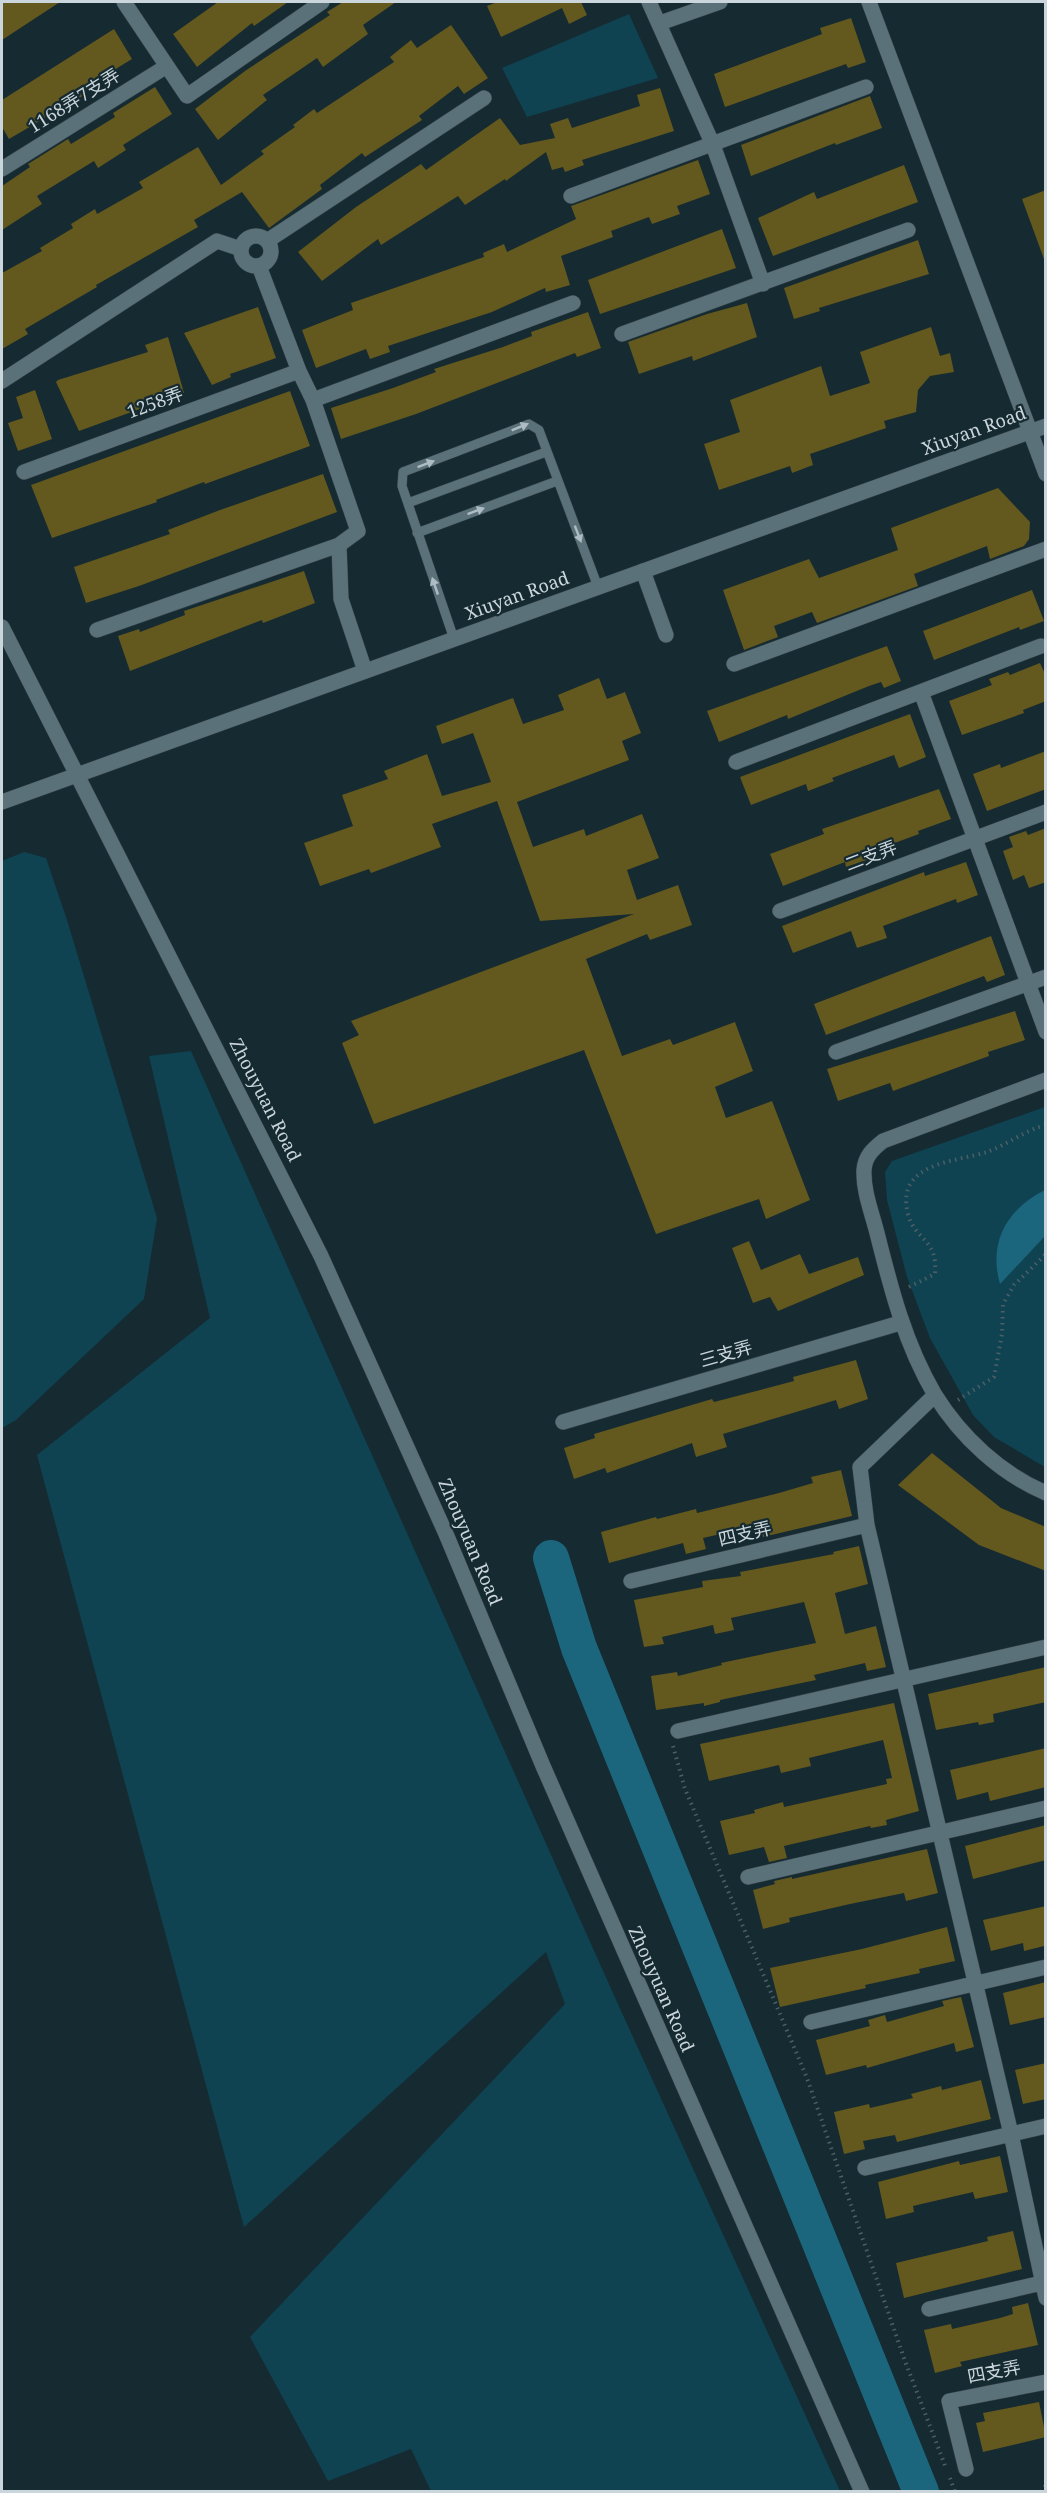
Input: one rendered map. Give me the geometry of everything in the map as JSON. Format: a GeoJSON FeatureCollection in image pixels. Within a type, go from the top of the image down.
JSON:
{"type":"FeatureCollection","features":[{"type":"Feature","properties":{"kind":"street"},"geometry":{"type":"LineString","coordinates":[[124,2],[187,96],[322,2]]}},
{"type":"Feature","properties":{"kind":"street"},"geometry":{"type":"LineString","coordinates":[[649,2],[713,145],[763,284]]}},
{"type":"Feature","properties":{"kind":"street"},"geometry":{"type":"LineString","coordinates":[[660,23],[720,2]]}},
{"type":"Feature","properties":{"kind":"street"},"geometry":{"type":"LineString","coordinates":[[869,2],[1046,474]]}},
{"type":"Feature","properties":{"kind":"street","name":"1168弄7支弄"},"geometry":{"type":"LineString","coordinates":[[2,169],[167,66]]}},
{"type":"Feature","properties":{"kind":"street"},"geometry":{"type":"LineString","coordinates":[[571,196],[866,87]]}},
{"type":"Feature","properties":{"kind":"street"},"geometry":{"type":"LineString","coordinates":[[267,241],[484,98]]}},
{"type":"Feature","properties":{"kind":"street"},"geometry":{"type":"LineString","coordinates":[[622,334],[908,230]]}},
{"type":"Feature","properties":{"kind":"street"},"geometry":{"type":"LineString","coordinates":[[2,381],[217,241],[241,249],[247,263],[260,266],[269,260],[271,253],[267,241],[260,237],[252,237],[241,249]]}},
{"type":"Feature","properties":{"kind":"street"},"geometry":{"type":"LineString","coordinates":[[97,630],[339,544],[358,531],[313,400],[299,371],[260,266]]}},
{"type":"Feature","properties":{"kind":"street"},"geometry":{"type":"LineString","coordinates":[[313,400],[573,303]]}},
{"type":"Feature","properties":{"kind":"street","name":"1258弄"},"geometry":{"type":"LineString","coordinates":[[24,472],[299,371]]}},
{"type":"Feature","properties":{"kind":"street","name":"Xiuyan Road"},"geometry":{"type":"LineString","coordinates":[[2,802],[1046,426]]}},
{"type":"Feature","properties":{"kind":"street"},"geometry":{"type":"LineString","coordinates":[[339,544],[341,599],[365,671]]}},
{"type":"Feature","properties":{"kind":"street"},"geometry":{"type":"LineString","coordinates":[[734,664],[1046,549]]}},
{"type":"Feature","properties":{"kind":"street"},"geometry":{"type":"LineString","coordinates":[[643,571],[666,635]]}},
{"type":"Feature","properties":{"kind":"street","name":"Zhouyuan Road"},"geometry":{"type":"LineString","coordinates":[[2,627],[321,1256],[446,1533],[543,1767],[862,2492]]}},
{"type":"Feature","properties":{"kind":"street"},"geometry":{"type":"LineString","coordinates":[[735,762],[1041,646]]}},
{"type":"Feature","properties":{"kind":"street"},"geometry":{"type":"LineString","coordinates":[[921,693],[1046,1032]]}},
{"type":"Feature","properties":{"kind":"street","name":"二支弄"},"geometry":{"type":"LineString","coordinates":[[780,911],[1046,812]]}},
{"type":"Feature","properties":{"kind":"street"},"geometry":{"type":"LineString","coordinates":[[836,1052],[1046,977]]}},
{"type":"Feature","properties":{"kind":"street"},"geometry":{"type":"LineString","coordinates":[[1046,1080],[883,1141],[869,1153],[864,1170],[867,1194],[900,1323],[935,1395],[976,1447],[1021,1483],[1046,1493]]}},
{"type":"Feature","properties":{"kind":"street","name":"三支弄"},"geometry":{"type":"LineString","coordinates":[[563,1422],[900,1323]]}},
{"type":"Feature","properties":{"kind":"street"},"geometry":{"type":"LineString","coordinates":[[929,2309],[1044,2288],[1011,2134],[867,1525],[860,1467],[935,1395]]}},
{"type":"Feature","properties":{"kind":"street","name":"四支弄"},"geometry":{"type":"LineString","coordinates":[[631,1581],[867,1525]]}},
{"type":"Feature","properties":{"kind":"street"},"geometry":{"type":"LineString","coordinates":[[678,1731],[1046,1647]]}},
{"type":"Feature","properties":{"kind":"street"},"geometry":{"type":"LineString","coordinates":[[748,1877],[1046,1808]]}},
{"type":"Feature","properties":{"kind":"street"},"geometry":{"type":"LineString","coordinates":[[811,2022],[974,1982],[1046,1967]]}},
{"type":"Feature","properties":{"kind":"street"},"geometry":{"type":"LineString","coordinates":[[865,2168],[1046,2126]]}},
{"type":"Feature","properties":{"kind":"street","name":"四支弄"},"geometry":{"type":"LineString","coordinates":[[966,2469],[949,2401],[1046,2382]]}},
{"type":"Feature","properties":{"kind":"lane"},"geometry":{"type":"LineString","coordinates":[[454,639],[402,486],[403,472],[529,424],[539,430],[598,587]]}},
{"type":"Feature","properties":{"kind":"lane"},"geometry":{"type":"LineString","coordinates":[[408,503],[546,452]]}},
{"type":"Feature","properties":{"kind":"lane"},"geometry":{"type":"LineString","coordinates":[[417,533],[557,481]]}},
{"type":"Feature","properties":{"kind":"path"},"geometry":{"type":"LineString","coordinates":[[892,1293],[918,1284],[935,1274],[936,1259],[929,1242],[918,1231],[908,1214],[908,1197],[912,1182],[922,1171],[986,1152],[1046,1125]]}},
{"type":"Feature","properties":{"kind":"path"},"geometry":{"type":"LineString","coordinates":[[945,1408],[994,1377],[1002,1334],[1003,1304],[1014,1285],[1046,1254]]}},
{"type":"Feature","properties":{"kind":"path"},"geometry":{"type":"LineString","coordinates":[[678,1731],[671,1737],[685,1789],[807,2078],[904,2361],[955,2492]]}},
{"type":"Feature","properties":{"kind":"path"},"geometry":{"type":"LineString","coordinates":[[1041,2492],[1046,2485]]}},
{"type":"Feature","properties":{"kind":"shaded area"},"geometry":{"type":"Polygon","coordinates":[[[629,14],[658,78],[527,117],[502,68],[629,14]]]}},
{"type":"Feature","properties":{"kind":"shaded area"},"geometry":{"type":"Polygon","coordinates":[[[24,852],[46,858],[157,1218],[144,1299],[16,1420],[2,1428],[2,861],[24,852]]]}},
{"type":"Feature","properties":{"kind":"shaded area"},"geometry":{"type":"Polygon","coordinates":[[[191,1051],[617,2002],[840,2491],[431,2491],[411,2449],[328,2481],[250,2337],[565,2004],[546,1952],[244,2227],[37,1455],[210,1318],[149,1056],[191,1051]]]}},
{"type":"Feature","properties":{"kind":"shaded area"},"geometry":{"type":"Polygon","coordinates":[[[1045,1107],[1045,1467],[994,1437],[973,1415],[930,1338],[907,1277],[887,1200],[885,1172],[892,1161],[1045,1107]]]}},
{"type":"Feature","properties":{"kind":"shaded area"},"geometry":{"type":"Polygon","coordinates":[[[1045,1190],[1045,1236],[1000,1284],[997,1254],[1004,1228],[1020,1207],[1045,1190]]]}},
{"type":"Feature","properties":{"kind":"building"},"geometry":{"type":"Polygon","coordinates":[[[2,2],[60,2],[2,40],[2,2]]]}},
{"type":"Feature","properties":{"kind":"building"},"geometry":{"type":"Polygon","coordinates":[[[218,2],[288,2],[254,26],[252,23],[197,67],[173,34],[218,2]]]}},
{"type":"Feature","properties":{"kind":"building"},"geometry":{"type":"Polygon","coordinates":[[[343,2],[396,2],[363,25],[368,34],[323,67],[317,58],[263,95],[267,100],[218,140],[195,109],[245,71],[330,15],[327,12],[343,2]]]}},
{"type":"Feature","properties":{"kind":"building"},"geometry":{"type":"Polygon","coordinates":[[[497,2],[581,2],[587,15],[569,24],[562,8],[501,37],[487,6],[497,2]]]}},
{"type":"Feature","properties":{"kind":"building"},"geometry":{"type":"Polygon","coordinates":[[[851,18],[866,62],[848,68],[846,64],[725,107],[714,74],[822,34],[820,28],[851,18]]]}},
{"type":"Feature","properties":{"kind":"building"},"geometry":{"type":"Polygon","coordinates":[[[451,25],[488,78],[464,94],[458,86],[419,116],[422,120],[365,157],[362,153],[320,185],[322,189],[269,228],[242,192],[194,220],[198,227],[96,285],[97,287],[25,329],[28,334],[2,349],[2,273],[42,251],[40,248],[73,228],[71,224],[95,209],[97,214],[143,188],[139,182],[198,147],[221,185],[264,154],[261,151],[295,127],[293,125],[314,109],[317,113],[394,62],[390,57],[411,40],[417,48],[451,25]]]}},
{"type":"Feature","properties":{"kind":"building"},"geometry":{"type":"Polygon","coordinates":[[[114,29],[132,59],[83,89],[86,94],[9,139],[2,127],[2,100],[114,29]]]}},
{"type":"Feature","properties":{"kind":"building"},"geometry":{"type":"Polygon","coordinates":[[[155,87],[172,114],[123,145],[126,150],[98,168],[94,161],[37,196],[42,204],[2,230],[2,186],[30,167],[28,164],[68,139],[71,144],[115,117],[113,113],[155,87]]]}},
{"type":"Feature","properties":{"kind":"building"},"geometry":{"type":"Polygon","coordinates":[[[660,88],[674,131],[582,160],[584,165],[565,172],[563,167],[552,170],[546,152],[506,181],[505,179],[465,205],[458,196],[381,245],[378,239],[322,281],[298,252],[356,207],[421,164],[426,170],[500,118],[520,145],[555,138],[550,124],[568,118],[572,128],[640,106],[637,95],[660,88]]]}},
{"type":"Feature","properties":{"kind":"building"},"geometry":{"type":"Polygon","coordinates":[[[870,96],[882,128],[836,145],[835,143],[751,176],[741,145],[870,96]]]}},
{"type":"Feature","properties":{"kind":"building"},"geometry":{"type":"Polygon","coordinates":[[[698,160],[710,194],[677,206],[680,214],[652,224],[649,217],[611,231],[613,237],[561,256],[570,285],[546,292],[545,288],[492,312],[388,346],[390,352],[370,359],[366,349],[316,368],[302,330],[353,310],[351,303],[484,257],[483,253],[504,244],[507,252],[576,219],[571,206],[698,160]]]}},
{"type":"Feature","properties":{"kind":"building"},"geometry":{"type":"Polygon","coordinates":[[[904,165],[918,202],[773,256],[758,218],[814,192],[817,199],[904,165]]]}},
{"type":"Feature","properties":{"kind":"building"},"geometry":{"type":"Polygon","coordinates":[[[1046,190],[1046,258],[1044,259],[1022,199],[1046,190]]]}},
{"type":"Feature","properties":{"kind":"building"},"geometry":{"type":"Polygon","coordinates":[[[722,229],[736,268],[600,314],[588,280],[722,229]]]}},
{"type":"Feature","properties":{"kind":"building"},"geometry":{"type":"Polygon","coordinates":[[[918,240],[929,274],[819,308],[820,311],[794,319],[784,288],[918,240]]]}},
{"type":"Feature","properties":{"kind":"building"},"geometry":{"type":"Polygon","coordinates":[[[747,303],[757,337],[693,361],[692,356],[639,374],[628,342],[707,314],[747,303]]]}},
{"type":"Feature","properties":{"kind":"building"},"geometry":{"type":"Polygon","coordinates":[[[258,307],[276,358],[230,374],[231,377],[212,385],[184,333],[258,307]]]}},
{"type":"Feature","properties":{"kind":"building"},"geometry":{"type":"Polygon","coordinates":[[[588,312],[601,348],[577,357],[575,353],[416,414],[341,439],[331,408],[436,372],[434,369],[503,347],[532,336],[531,332],[588,312]]]}},
{"type":"Feature","properties":{"kind":"building"},"geometry":{"type":"Polygon","coordinates":[[[931,327],[940,356],[950,353],[954,372],[930,376],[918,390],[916,412],[884,421],[886,428],[810,454],[813,465],[792,473],[790,466],[719,490],[704,444],[740,432],[730,400],[821,366],[830,396],[870,383],[860,352],[931,327]]]}},
{"type":"Feature","properties":{"kind":"building"},"geometry":{"type":"Polygon","coordinates":[[[168,337],[184,393],[79,431],[56,382],[148,352],[145,345],[168,337]]]}},
{"type":"Feature","properties":{"kind":"building"},"geometry":{"type":"Polygon","coordinates":[[[35,390],[52,439],[18,451],[8,423],[23,418],[16,397],[35,390]]]}},
{"type":"Feature","properties":{"kind":"building"},"geometry":{"type":"Polygon","coordinates":[[[290,391],[310,446],[52,538],[31,485],[290,391]]]}},
{"type":"Feature","properties":{"kind":"building"},"geometry":{"type":"Polygon","coordinates":[[[323,474],[337,512],[139,586],[86,603],[74,567],[170,534],[168,530],[323,474]]]}},
{"type":"Feature","properties":{"kind":"building"},"geometry":{"type":"Polygon","coordinates":[[[998,488],[1030,522],[1029,539],[1024,546],[990,559],[987,546],[914,574],[918,586],[817,623],[812,612],[774,626],[778,637],[744,650],[723,590],[809,559],[819,578],[898,550],[891,528],[998,488]]]}},
{"type":"Feature","properties":{"kind":"building"},"geometry":{"type":"Polygon","coordinates":[[[304,571],[315,603],[263,623],[262,620],[130,671],[118,636],[139,629],[140,632],[185,615],[184,611],[304,571]]]}},
{"type":"Feature","properties":{"kind":"building"},"geometry":{"type":"Polygon","coordinates":[[[1032,590],[1044,621],[1020,630],[1019,627],[934,660],[923,631],[1032,590]]]}},
{"type":"Feature","properties":{"kind":"building"},"geometry":{"type":"Polygon","coordinates":[[[887,646],[901,681],[884,688],[881,682],[869,686],[788,719],[787,715],[719,742],[707,711],[887,646]]]}},
{"type":"Feature","properties":{"kind":"building"},"geometry":{"type":"Polygon","coordinates":[[[1040,663],[1046,676],[1046,701],[1023,710],[1024,713],[962,735],[949,701],[992,685],[989,679],[1008,672],[1010,675],[1040,663]]]}},
{"type":"Feature","properties":{"kind":"building"},"geometry":{"type":"Polygon","coordinates":[[[599,678],[607,699],[625,692],[641,733],[622,741],[629,760],[517,802],[533,847],[584,829],[586,836],[642,814],[659,858],[627,870],[637,900],[678,885],[692,925],[650,940],[647,934],[586,959],[622,1056],[670,1039],[673,1045],[735,1022],[753,1071],[715,1087],[726,1118],[772,1101],[810,1200],[766,1219],[759,1199],[656,1234],[584,1050],[374,1124],[342,1043],[359,1035],[351,1021],[634,914],[540,921],[497,801],[432,824],[441,847],[371,873],[369,869],[320,886],[304,843],[353,826],[342,795],[388,779],[384,771],[427,754],[442,796],[491,782],[473,733],[442,744],[436,726],[513,698],[523,724],[564,710],[558,695],[599,678]]]}},
{"type":"Feature","properties":{"kind":"building"},"geometry":{"type":"Polygon","coordinates":[[[910,714],[926,757],[899,768],[894,755],[832,778],[834,781],[808,791],[806,784],[751,805],[740,777],[910,714]]]}},
{"type":"Feature","properties":{"kind":"building"},"geometry":{"type":"Polygon","coordinates":[[[1046,751],[1046,789],[987,811],[973,774],[1000,764],[1001,768],[1046,751]]]}},
{"type":"Feature","properties":{"kind":"building"},"geometry":{"type":"Polygon","coordinates":[[[939,789],[951,819],[918,831],[919,834],[865,854],[867,860],[846,867],[845,862],[783,886],[770,854],[824,834],[822,829],[939,789]]]}},
{"type":"Feature","properties":{"kind":"building"},"geometry":{"type":"Polygon","coordinates":[[[1046,828],[1046,882],[1029,888],[1024,875],[1013,880],[1003,851],[1013,847],[1009,837],[1026,831],[1028,835],[1046,828]]]}},
{"type":"Feature","properties":{"kind":"building"},"geometry":{"type":"Polygon","coordinates":[[[966,862],[978,895],[957,903],[956,899],[883,926],[887,938],[857,948],[851,931],[793,953],[782,926],[924,872],[925,876],[966,862]]]}},
{"type":"Feature","properties":{"kind":"building"},"geometry":{"type":"Polygon","coordinates":[[[991,936],[1005,975],[987,982],[984,976],[826,1035],[814,1004],[991,936]]]}},
{"type":"Feature","properties":{"kind":"building"},"geometry":{"type":"Polygon","coordinates":[[[1015,1011],[1025,1040],[988,1052],[989,1056],[893,1091],[890,1083],[838,1101],[827,1069],[1015,1011]]]}},
{"type":"Feature","properties":{"kind":"building"},"geometry":{"type":"Polygon","coordinates":[[[749,1241],[761,1270],[800,1254],[809,1274],[858,1257],[864,1275],[778,1311],[770,1297],[753,1303],[732,1248],[749,1241]]]}},
{"type":"Feature","properties":{"kind":"building"},"geometry":{"type":"Polygon","coordinates":[[[856,1360],[868,1399],[839,1409],[836,1400],[723,1434],[727,1447],[696,1457],[692,1443],[607,1473],[605,1468],[574,1479],[564,1448],[595,1438],[594,1434],[712,1399],[714,1402],[794,1381],[793,1377],[856,1360]]]}},
{"type":"Feature","properties":{"kind":"building"},"geometry":{"type":"Polygon","coordinates":[[[932,1453],[1001,1508],[1046,1527],[1046,1571],[979,1545],[898,1485],[932,1453]]]}},
{"type":"Feature","properties":{"kind":"building"},"geometry":{"type":"Polygon","coordinates":[[[841,1470],[852,1516],[763,1537],[760,1525],[703,1538],[706,1549],[686,1554],[683,1543],[609,1563],[601,1532],[656,1517],[657,1519],[696,1509],[697,1513],[779,1493],[813,1483],[811,1477],[841,1470]]]}},
{"type":"Feature","properties":{"kind":"building"},"geometry":{"type":"Polygon","coordinates":[[[859,1546],[868,1584],[835,1593],[845,1634],[876,1626],[886,1667],[867,1671],[865,1663],[814,1675],[816,1680],[720,1700],[720,1702],[704,1706],[704,1703],[656,1710],[651,1676],[677,1672],[678,1676],[722,1665],[721,1663],[816,1643],[804,1602],[731,1618],[734,1630],[715,1634],[713,1625],[662,1637],[664,1644],[644,1647],[634,1600],[703,1587],[702,1581],[741,1576],[740,1572],[834,1554],[833,1552],[859,1546]]]}},
{"type":"Feature","properties":{"kind":"building"},"geometry":{"type":"Polygon","coordinates":[[[1046,1667],[1046,1702],[993,1714],[994,1722],[979,1725],[978,1722],[936,1730],[928,1694],[1046,1667]]]}},
{"type":"Feature","properties":{"kind":"building"},"geometry":{"type":"Polygon","coordinates":[[[894,1703],[919,1811],[886,1820],[887,1825],[871,1828],[870,1826],[784,1846],[787,1858],[769,1862],[764,1847],[729,1855],[720,1821],[755,1813],[754,1810],[783,1802],[784,1807],[887,1784],[886,1779],[892,1778],[883,1740],[809,1758],[811,1766],[781,1773],[779,1765],[709,1781],[700,1744],[894,1703]]]}},
{"type":"Feature","properties":{"kind":"building"},"geometry":{"type":"Polygon","coordinates":[[[1046,1748],[1046,1787],[990,1801],[988,1792],[957,1800],[950,1770],[1046,1748]]]}},
{"type":"Feature","properties":{"kind":"building"},"geometry":{"type":"Polygon","coordinates":[[[1046,1825],[1046,1860],[973,1879],[965,1846],[1046,1825]]]}},
{"type":"Feature","properties":{"kind":"building"},"geometry":{"type":"Polygon","coordinates":[[[927,1849],[938,1893],[906,1901],[904,1893],[850,1904],[789,1918],[790,1922],[763,1929],[753,1890],[775,1884],[774,1881],[927,1849]]]}},
{"type":"Feature","properties":{"kind":"building"},"geometry":{"type":"Polygon","coordinates":[[[1046,1906],[1044,1946],[1024,1951],[1023,1943],[991,1951],[983,1920],[1046,1906]]]}},
{"type":"Feature","properties":{"kind":"building"},"geometry":{"type":"Polygon","coordinates":[[[947,1927],[955,1961],[919,1969],[920,1973],[865,1985],[866,1988],[780,2007],[770,1968],[862,1949],[947,1927]]]}},
{"type":"Feature","properties":{"kind":"building"},"geometry":{"type":"Polygon","coordinates":[[[1046,1982],[1046,2017],[1010,2025],[1003,1993],[1046,1982]]]}},
{"type":"Feature","properties":{"kind":"building"},"geometry":{"type":"Polygon","coordinates":[[[961,1997],[974,2047],[956,2052],[954,2043],[867,2068],[866,2065],[826,2075],[816,2040],[870,2026],[868,2020],[885,2015],[887,2022],[944,2006],[942,2001],[961,1997]]]}},
{"type":"Feature","properties":{"kind":"building"},"geometry":{"type":"Polygon","coordinates":[[[1046,2063],[1046,2099],[1023,2104],[1015,2070],[1046,2063]]]}},
{"type":"Feature","properties":{"kind":"building"},"geometry":{"type":"Polygon","coordinates":[[[981,2080],[991,2119],[897,2142],[895,2135],[863,2141],[865,2149],[844,2154],[834,2112],[869,2104],[870,2108],[913,2098],[911,2094],[941,2086],[942,2090],[981,2080]]]}},
{"type":"Feature","properties":{"kind":"building"},"geometry":{"type":"Polygon","coordinates":[[[1000,2156],[1008,2192],[975,2199],[973,2192],[913,2206],[914,2212],[886,2219],[878,2182],[959,2161],[960,2165],[1000,2156]]]}},
{"type":"Feature","properties":{"kind":"building"},"geometry":{"type":"Polygon","coordinates":[[[1013,2231],[1022,2269],[904,2298],[896,2263],[988,2241],[987,2237],[1013,2231]]]}},
{"type":"Feature","properties":{"kind":"building"},"geometry":{"type":"Polygon","coordinates":[[[1028,2303],[1038,2345],[960,2362],[962,2366],[935,2373],[924,2330],[951,2324],[952,2329],[1000,2318],[1013,2314],[1012,2307],[1028,2303]]]}},
{"type":"Feature","properties":{"kind":"building"},"geometry":{"type":"Polygon","coordinates":[[[1039,2402],[1046,2437],[983,2452],[976,2423],[985,2421],[983,2413],[1039,2402]]]}},
{"type":"Feature","properties":{"kind":"waterway"},"geometry":{"type":"LineString","coordinates":[[551,1558],[579,1648],[921,2492]]}}]}
